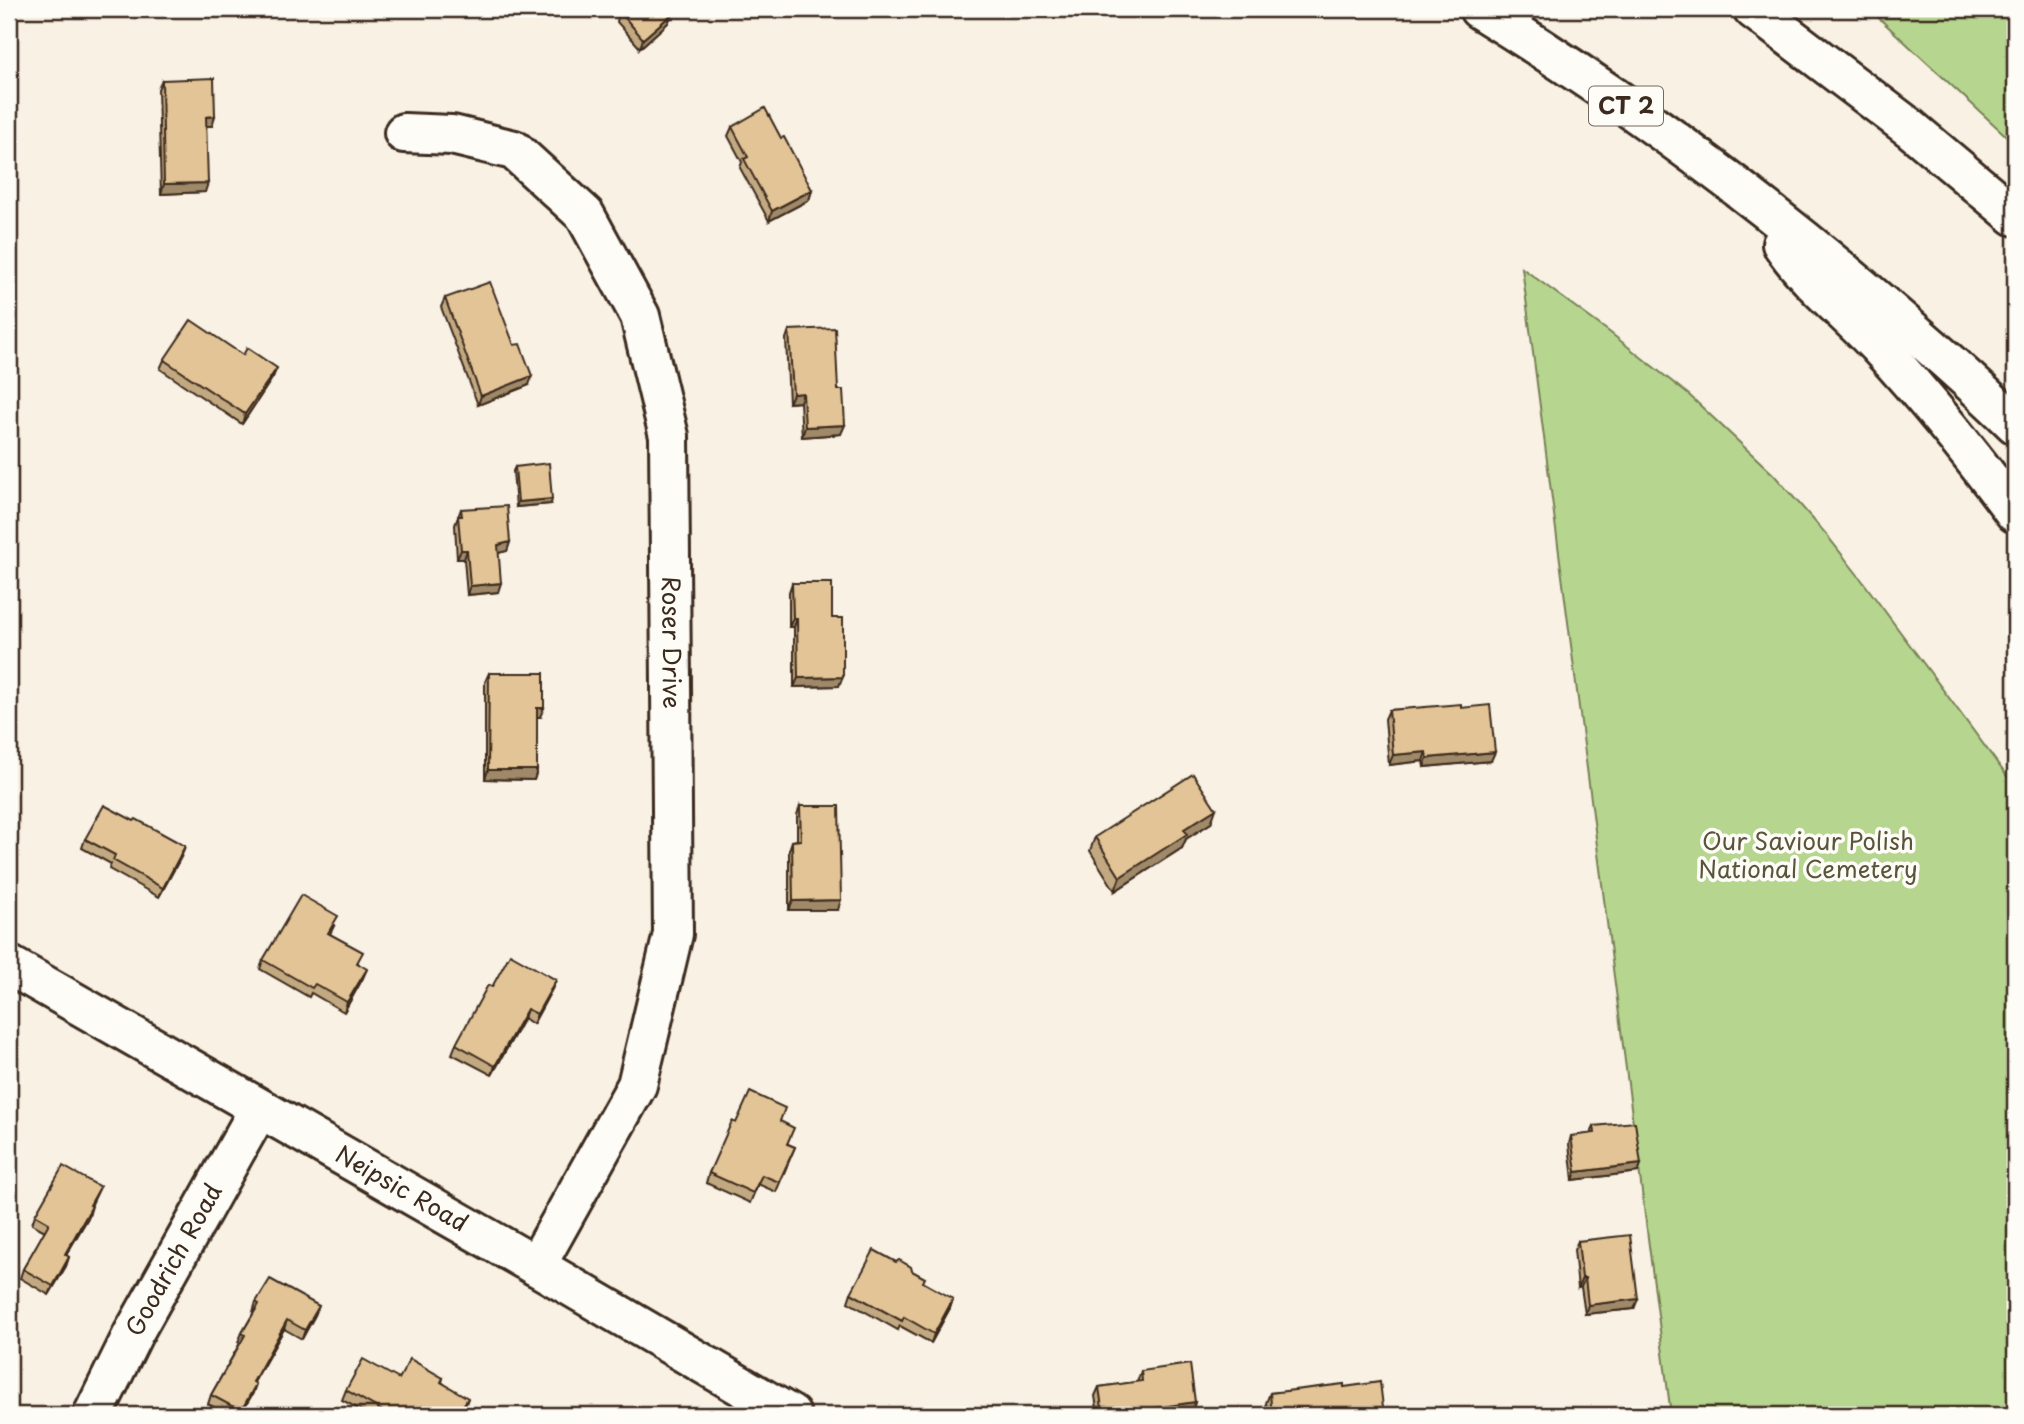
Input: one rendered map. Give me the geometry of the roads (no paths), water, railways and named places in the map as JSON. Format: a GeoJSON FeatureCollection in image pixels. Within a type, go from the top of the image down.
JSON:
{"type":"FeatureCollection","features":[{"type":"Feature","properties":{"kind":"main road","name":"CT 2"},"geometry":{"type":"LineString","coordinates":[[1479,9],[1622,103],[1767,210],[1894,314],[2015,424]]}},
{"type":"Feature","properties":{"kind":"main road"},"geometry":{"type":"LineString","coordinates":[[1753,9],[1910,128],[2015,216]]}},
{"type":"Feature","properties":{"kind":"main road","name":"Roser Drive"},"geometry":{"type":"LineString","coordinates":[[404,133],[452,135],[514,150],[585,215],[640,316],[669,436],[673,934],[638,1085],[536,1266]]}},
{"type":"Feature","properties":{"kind":"main road"},"geometry":{"type":"LineString","coordinates":[[1767,210],[1779,238],[1797,265],[1902,372],[1953,432],[2015,513]]}},
{"type":"Feature","properties":{"kind":"main road","name":"Neipsic Road"},"geometry":{"type":"LineString","coordinates":[[9,965],[791,1415]]}},
{"type":"Feature","properties":{"kind":"main road","name":"Goodrich Road"},"geometry":{"type":"LineString","coordinates":[[93,1415],[133,1334],[259,1109]]}},
{"type":"Feature","properties":{"kind":"park label","name":"Our Saviour Polish National Cemetery"},"geometry":{"type":"Point","coordinates":[1808,856]}}]}
